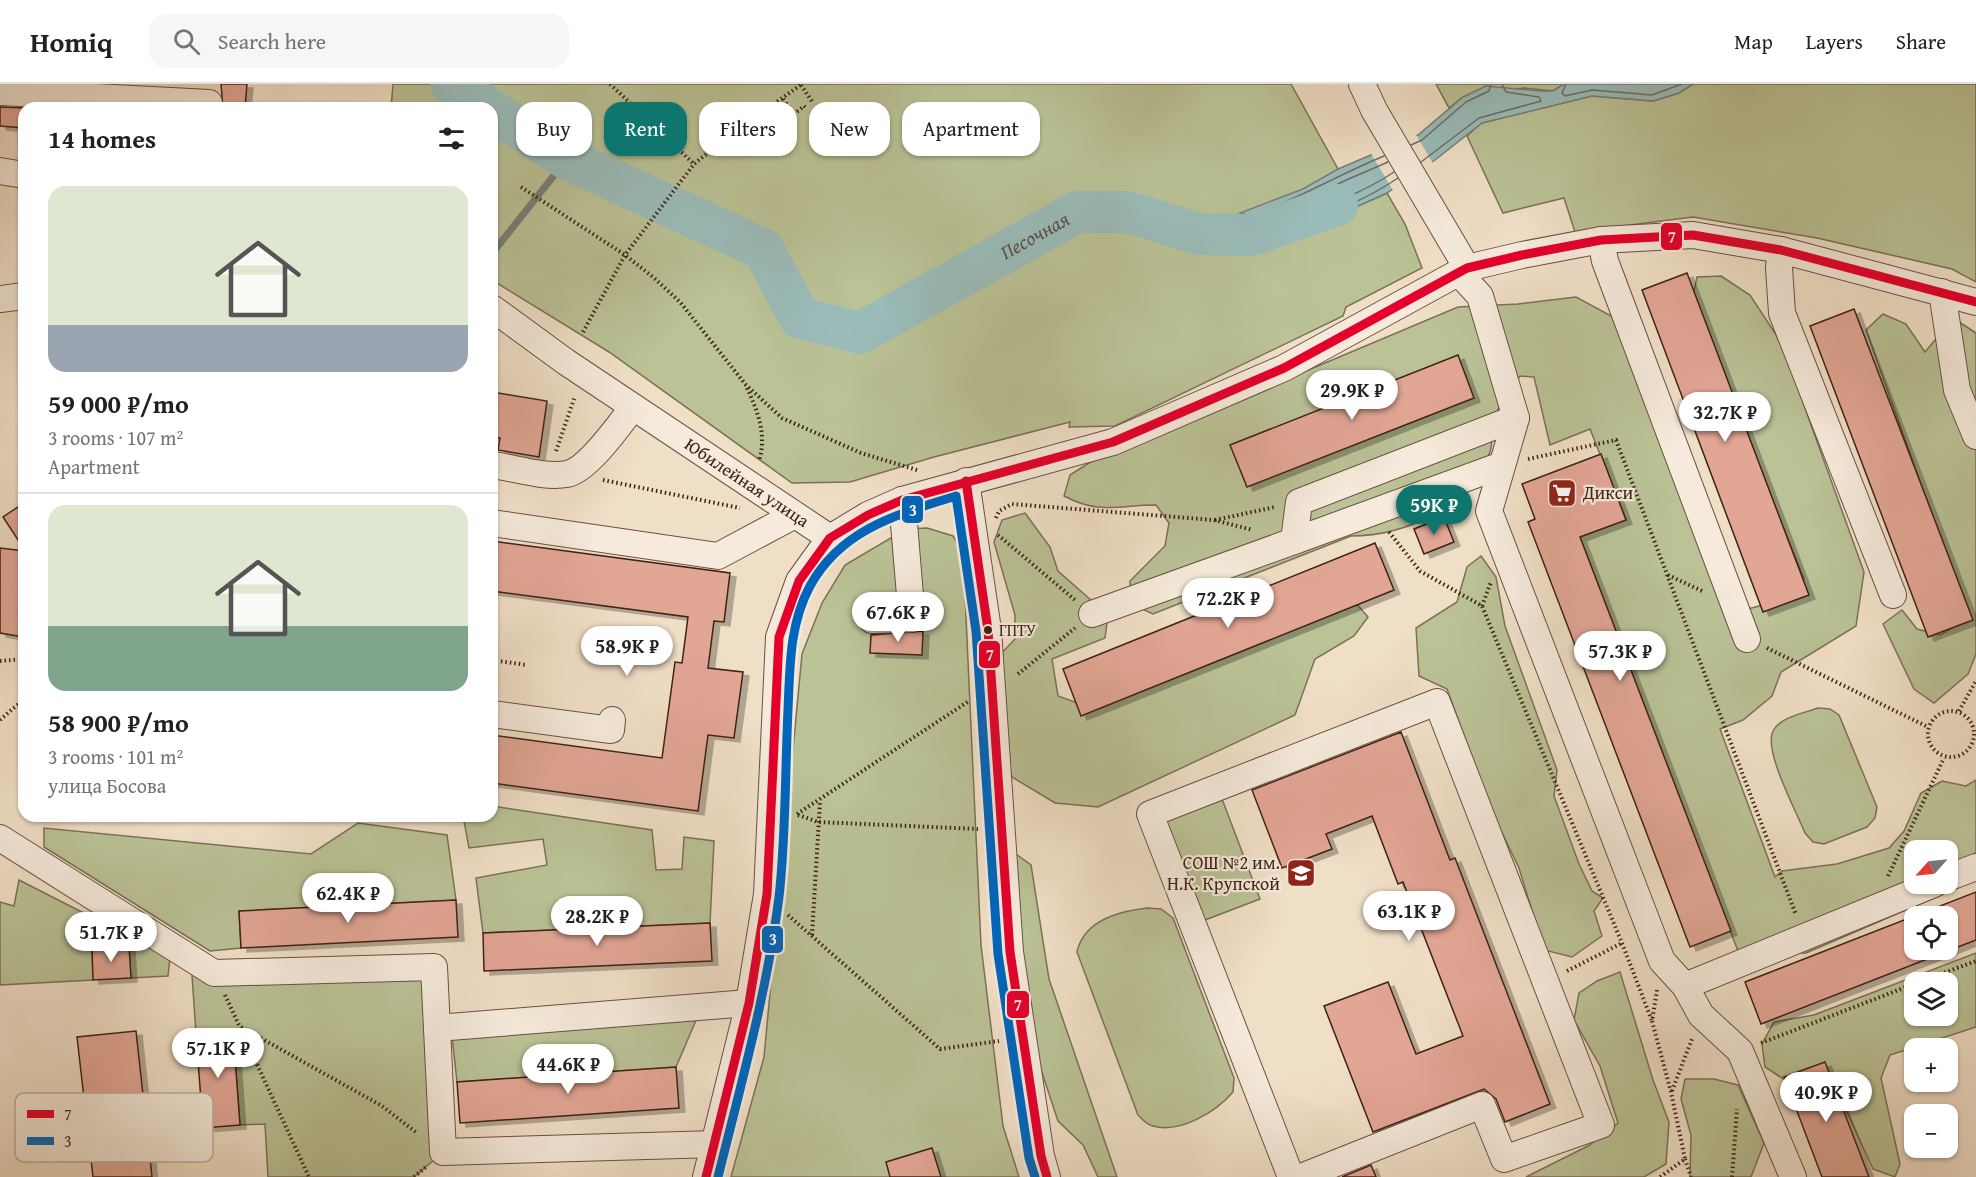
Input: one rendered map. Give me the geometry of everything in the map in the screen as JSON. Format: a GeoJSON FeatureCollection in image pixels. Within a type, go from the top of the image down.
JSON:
{"type":"FeatureCollection","features":[{"type":"Feature","properties":{"kind":"street"},"geometry":{"type":"LineString","coordinates":[[1362,84],[1374,110],[1432,208],[1463,270],[1480,296],[1516,418],[1489,511],[1662,961],[1685,987],[1701,1015],[1740,1051],[1793,1177]]}},
{"type":"Feature","properties":{"kind":"street"},"geometry":{"type":"LineString","coordinates":[[0,92],[210,98]]}},
{"type":"Feature","properties":{"kind":"street"},"geometry":{"type":"LineString","coordinates":[[0,171],[18,174]]}},
{"type":"Feature","properties":{"kind":"street"},"geometry":{"type":"LineString","coordinates":[[706,1177],[750,1003],[767,894],[779,637],[799,581],[830,538],[868,514],[902,500],[1113,442],[1284,368],[1463,270],[1602,240],[1693,235],[1781,250],[1976,302]]}},
{"type":"Feature","properties":{"kind":"street"},"geometry":{"type":"LineString","coordinates":[[1602,240],[1605,261],[1747,639]]}},
{"type":"Feature","properties":{"kind":"street"},"geometry":{"type":"LineString","coordinates":[[1781,250],[1779,267],[1782,313],[1893,595]]}},
{"type":"Feature","properties":{"kind":"street"},"geometry":{"type":"LineString","coordinates":[[1942,292],[1957,390],[1976,436]]}},
{"type":"Feature","properties":{"kind":"street"},"geometry":{"type":"LineString","coordinates":[[0,299],[18,297]]}},
{"type":"Feature","properties":{"kind":"street","name":"Юбилейная улица"},"geometry":{"type":"LineString","coordinates":[[498,313],[633,407],[746,497],[793,516],[830,538]]}},
{"type":"Feature","properties":{"kind":"street"},"geometry":{"type":"LineString","coordinates":[[498,466],[559,474],[587,461],[633,407]]}},
{"type":"Feature","properties":{"kind":"street"},"geometry":{"type":"LineString","coordinates":[[1294,540],[1299,502],[1516,418]]}},
{"type":"Feature","properties":{"kind":"street"},"geometry":{"type":"LineString","coordinates":[[1092,614],[1502,465]]}},
{"type":"Feature","properties":{"kind":"street"},"geometry":{"type":"LineString","coordinates":[[966,481],[988,630],[1010,952],[1041,1156],[1047,1177]]}},
{"type":"Feature","properties":{"kind":"street"},"geometry":{"type":"LineString","coordinates":[[872,620],[912,619],[902,500]]}},
{"type":"Feature","properties":{"kind":"street"},"geometry":{"type":"LineString","coordinates":[[498,524],[718,556],[793,516]]}},
{"type":"Feature","properties":{"kind":"street"},"geometry":{"type":"LineString","coordinates":[[1291,1177],[1150,814],[1437,702],[1601,1125],[1504,1159],[1482,1105],[1301,1177]]}},
{"type":"Feature","properties":{"kind":"street"},"geometry":{"type":"LineString","coordinates":[[498,715],[611,730],[612,720]]}},
{"type":"Feature","properties":{"kind":"street"},"geometry":{"type":"LineString","coordinates":[[0,838],[214,973],[434,967],[443,1152],[716,1144]]}},
{"type":"Feature","properties":{"kind":"street"},"geometry":{"type":"LineString","coordinates":[[1958,874],[1976,867]]}},
{"type":"Feature","properties":{"kind":"street"},"geometry":{"type":"LineString","coordinates":[[1685,987],[1804,935],[1909,894]]}},
{"type":"Feature","properties":{"kind":"street"},"geometry":{"type":"LineString","coordinates":[[437,1028],[750,1003]]}},
{"type":"Feature","properties":{"kind":"path"},"geometry":{"type":"LineString","coordinates":[[610,84],[694,164]]}},
{"type":"Feature","properties":{"kind":"path"},"geometry":{"type":"LineString","coordinates":[[583,332],[625,255],[694,164],[730,135],[802,84],[812,102]]}},
{"type":"Feature","properties":{"kind":"path"},"geometry":{"type":"LineString","coordinates":[[783,99],[794,114],[804,106],[806,108]]}},
{"type":"Feature","properties":{"kind":"path"},"geometry":{"type":"LineString","coordinates":[[521,187],[625,255],[652,277],[680,302],[746,385],[782,418],[861,453],[920,470]]}},
{"type":"Feature","properties":{"kind":"path"},"geometry":{"type":"LineString","coordinates":[[578,386],[559,474],[746,497],[762,452],[761,417],[746,385]]}},
{"type":"Feature","properties":{"kind":"path"},"geometry":{"type":"LineString","coordinates":[[1502,465],[1616,440],[1804,935]]}},
{"type":"Feature","properties":{"kind":"path"},"geometry":{"type":"LineString","coordinates":[[995,520],[999,511],[1012,504],[1214,520],[1299,502]]}},
{"type":"Feature","properties":{"kind":"path"},"geometry":{"type":"LineString","coordinates":[[1361,516],[1381,521],[1420,571],[1482,606],[1622,943],[1652,1021],[1691,1177]]}},
{"type":"Feature","properties":{"kind":"path"},"geometry":{"type":"LineString","coordinates":[[992,530],[1092,614],[1018,674]]}},
{"type":"Feature","properties":{"kind":"path"},"geometry":{"type":"LineString","coordinates":[[1747,639],[1928,727]]}},
{"type":"Feature","properties":{"kind":"path"},"geometry":{"type":"LineString","coordinates":[[0,660],[18,659]]}},
{"type":"Feature","properties":{"kind":"path"},"geometry":{"type":"LineString","coordinates":[[498,661],[527,664]]}},
{"type":"Feature","properties":{"kind":"path"},"geometry":{"type":"LineString","coordinates":[[1959,711],[1976,681]]}},
{"type":"Feature","properties":{"kind":"path"},"geometry":{"type":"LineString","coordinates":[[976,696],[820,801],[797,814],[818,822],[981,829]]}},
{"type":"Feature","properties":{"kind":"path"},"geometry":{"type":"LineString","coordinates":[[0,720],[18,704]]}},
{"type":"Feature","properties":{"kind":"path"},"geometry":{"type":"LineString","coordinates":[[1959,711],[1973,723],[1975,742],[1962,756],[1944,758],[1930,747],[1928,727],[1940,713],[1959,711]]}},
{"type":"Feature","properties":{"kind":"path"},"geometry":{"type":"LineString","coordinates":[[1873,908],[1944,758]]}},
{"type":"Feature","properties":{"kind":"path"},"geometry":{"type":"LineString","coordinates":[[812,936],[820,801]]}},
{"type":"Feature","properties":{"kind":"path"},"geometry":{"type":"LineString","coordinates":[[786,913],[940,1049],[1000,1041]]}},
{"type":"Feature","properties":{"kind":"path"},"geometry":{"type":"LineString","coordinates":[[1545,982],[1622,943]]}},
{"type":"Feature","properties":{"kind":"path"},"geometry":{"type":"LineString","coordinates":[[1652,1021],[1662,961]]}},
{"type":"Feature","properties":{"kind":"path"},"geometry":{"type":"LineString","coordinates":[[1946,972],[1976,961]]}},
{"type":"Feature","properties":{"kind":"path"},"geometry":{"type":"LineString","coordinates":[[214,973],[241,1026],[309,1177]]}},
{"type":"Feature","properties":{"kind":"path"},"geometry":{"type":"LineString","coordinates":[[1740,1051],[1904,988]]}},
{"type":"Feature","properties":{"kind":"path"},"geometry":{"type":"LineString","coordinates":[[1671,1092],[1701,1015]]}},
{"type":"Feature","properties":{"kind":"path"},"geometry":{"type":"LineString","coordinates":[[241,1026],[382,1106],[443,1152]]}},
{"type":"Feature","properties":{"kind":"path"},"geometry":{"type":"LineString","coordinates":[[1732,1177],[1737,1097]]}},
{"type":"Feature","properties":{"kind":"path"},"geometry":{"type":"LineString","coordinates":[[1660,1177],[1685,1159]]}},
{"type":"Feature","properties":{"kind":"green space"},"geometry":{"type":"Polygon","coordinates":[[[393,84],[1291,84],[1338,169],[1335,171],[1358,206],[1387,193],[1405,224],[1422,268],[1346,307],[1343,316],[1115,426],[1069,427],[1070,422],[934,457],[850,482],[792,483],[609,352],[498,284],[498,102],[392,102],[393,84]]]}},
{"type":"Feature","properties":{"kind":"green space"},"geometry":{"type":"Polygon","coordinates":[[[1436,84],[1564,84],[1553,91],[1524,88],[1463,97],[1449,108],[1436,84]]]}},
{"type":"Feature","properties":{"kind":"green space"},"geometry":{"type":"Polygon","coordinates":[[[1693,84],[1976,84],[1976,282],[1952,269],[1817,238],[1693,217],[1575,232],[1564,198],[1503,213],[1467,136],[1481,123],[1592,96],[1653,101],[1679,93],[1693,84]]]}},
{"type":"Feature","properties":{"kind":"green space"},"geometry":{"type":"Polygon","coordinates":[[[1721,276],[1750,295],[1782,344],[1864,572],[1856,626],[1781,672],[1772,696],[1743,720],[1720,729],[1775,877],[1782,871],[1837,864],[1889,848],[1904,831],[1921,793],[1942,781],[1966,786],[1976,780],[1976,880],[1958,888],[1958,840],[1904,840],[1904,894],[1943,894],[1915,906],[1904,906],[1904,911],[1806,953],[1770,954],[1738,951],[1580,537],[1626,519],[1590,429],[1550,445],[1534,377],[1520,376],[1502,402],[1495,419],[1490,452],[1481,471],[1468,488],[1434,514],[1414,524],[1393,530],[1372,535],[1351,536],[1153,614],[1131,604],[1130,581],[1165,546],[1169,523],[1156,505],[1109,508],[1088,505],[1064,496],[1070,475],[1092,461],[1458,307],[1518,304],[1576,297],[1615,318],[1743,610],[1769,603],[1783,596],[1804,579],[1692,300],[1697,277],[1721,276]]]}},
{"type":"Feature","properties":{"kind":"green space"},"geometry":{"type":"Polygon","coordinates":[[[1883,314],[1906,324],[1925,352],[1940,334],[1959,322],[1976,333],[1976,654],[1968,674],[1934,703],[1914,689],[1883,624],[1902,610],[1917,629],[1940,635],[1969,619],[1866,330],[1883,314]]]}},
{"type":"Feature","properties":{"kind":"green space"},"geometry":{"type":"Polygon","coordinates":[[[1025,513],[1050,547],[1058,571],[1108,615],[1105,638],[1052,659],[1058,696],[1088,707],[1355,602],[1368,617],[1354,636],[1315,659],[1295,715],[1098,807],[1055,803],[1012,777],[999,755],[995,660],[1015,639],[1015,615],[994,542],[1002,520],[1025,513]]]}},
{"type":"Feature","properties":{"kind":"green space"},"geometry":{"type":"Polygon","coordinates":[[[927,528],[953,536],[963,552],[981,945],[1003,1126],[1019,1177],[731,1177],[764,1057],[802,654],[822,603],[845,565],[906,529],[927,528]]]}},
{"type":"Feature","properties":{"kind":"green space"},"geometry":{"type":"Polygon","coordinates":[[[1481,556],[1496,577],[1505,626],[1557,770],[1554,796],[1579,864],[1592,891],[1603,898],[1594,911],[1602,936],[1572,957],[1544,950],[1519,868],[1493,814],[1447,689],[1419,676],[1416,628],[1457,602],[1467,567],[1481,556]]]}},
{"type":"Feature","properties":{"kind":"green space"},"geometry":{"type":"Polygon","coordinates":[[[1818,708],[1830,709],[1839,715],[1877,807],[1875,818],[1867,827],[1824,844],[1813,842],[1805,833],[1777,766],[1771,740],[1773,731],[1781,722],[1818,708]]]}},
{"type":"Feature","properties":{"kind":"green space"},"geometry":{"type":"Polygon","coordinates":[[[1222,799],[1260,899],[1205,920],[1166,820],[1222,799]]]}},
{"type":"Feature","properties":{"kind":"green space"},"geometry":{"type":"Polygon","coordinates":[[[498,807],[652,830],[656,870],[682,869],[684,837],[714,841],[710,923],[483,933],[476,878],[547,865],[543,839],[469,848],[464,822],[498,822],[498,807]]]}},
{"type":"Feature","properties":{"kind":"green space"},"geometry":{"type":"Polygon","coordinates":[[[358,823],[447,835],[456,900],[239,911],[241,948],[210,951],[44,847],[44,828],[311,854],[358,823]]]}},
{"type":"Feature","properties":{"kind":"green space"},"geometry":{"type":"Polygon","coordinates":[[[1016,854],[1031,865],[1049,979],[1117,1177],[1098,1177],[1083,1145],[1058,1121],[1023,1015],[1006,862],[1016,854]]]}},
{"type":"Feature","properties":{"kind":"green space"},"geometry":{"type":"Polygon","coordinates":[[[19,880],[170,957],[168,976],[131,978],[129,946],[92,948],[93,980],[0,985],[0,902],[14,906],[19,880]]]}},
{"type":"Feature","properties":{"kind":"green space"},"geometry":{"type":"Polygon","coordinates":[[[1148,908],[1161,909],[1173,918],[1234,1078],[1233,1092],[1218,1106],[1197,1119],[1175,1127],[1164,1128],[1151,1125],[1138,1115],[1077,952],[1087,932],[1104,919],[1148,908]]]}},
{"type":"Feature","properties":{"kind":"green space"},"geometry":{"type":"Polygon","coordinates":[[[1976,953],[1976,1027],[1942,1038],[1904,1038],[1904,1050],[1890,1055],[1881,1078],[1900,1164],[1895,1177],[1873,1169],[1830,1075],[1785,1080],[1765,1067],[1762,1044],[1774,1022],[1814,1015],[1904,981],[1904,1026],[1958,1026],[1958,972],[1926,972],[1976,953]]]}},
{"type":"Feature","properties":{"kind":"green space"},"geometry":{"type":"Polygon","coordinates":[[[434,967],[443,1152],[414,1177],[268,1177],[265,1124],[240,1125],[233,1031],[196,1033],[192,975],[434,967]]]}},
{"type":"Feature","properties":{"kind":"green space"},"geometry":{"type":"Polygon","coordinates":[[[1620,972],[1653,1080],[1669,1122],[1666,1164],[1644,1177],[1526,1177],[1588,1146],[1618,1123],[1600,1066],[1574,1020],[1579,993],[1597,981],[1620,972]]]}},
{"type":"Feature","properties":{"kind":"green space"},"geometry":{"type":"Polygon","coordinates":[[[697,1018],[676,1067],[457,1082],[452,1036],[697,1018]]]}},
{"type":"Feature","properties":{"kind":"green space"},"geometry":{"type":"Polygon","coordinates":[[[1685,1079],[1714,1079],[1738,1085],[1764,1143],[1751,1177],[1690,1177],[1691,1135],[1681,1099],[1685,1079]]]}},
{"type":"Feature","properties":{"kind":"water"},"geometry":{"type":"Polygon","coordinates":[[[1564,84],[1693,84],[1679,93],[1653,101],[1592,96],[1482,123],[1435,160],[1387,193],[1338,215],[1299,228],[1240,213],[1303,189],[1338,169],[1418,135],[1463,97],[1486,86],[1553,91],[1564,84]]]}},
{"type":"Feature","properties":{"kind":"pier"},"geometry":{"type":"Polygon","coordinates":[[[1415,133],[1434,165],[1394,192],[1370,152],[1415,133]]]}},
{"type":"Feature","properties":{"kind":"building"},"geometry":{"type":"Polygon","coordinates":[[[221,84],[247,84],[246,102],[222,102],[221,84]]]}},
{"type":"Feature","properties":{"kind":"building"},"geometry":{"type":"Polygon","coordinates":[[[0,107],[18,108],[18,128],[0,126],[0,107]]]}},
{"type":"Feature","properties":{"kind":"building"},"geometry":{"type":"Polygon","coordinates":[[[1687,273],[1809,595],[1763,612],[1642,290],[1687,273]]]}},
{"type":"Feature","properties":{"kind":"building"},"geometry":{"type":"Polygon","coordinates":[[[1854,309],[1973,620],[1928,637],[1810,326],[1854,309]]]}},
{"type":"Feature","properties":{"kind":"building"},"geometry":{"type":"Polygon","coordinates":[[[1458,355],[1474,398],[1247,487],[1230,445],[1458,355]]]}},
{"type":"Feature","properties":{"kind":"building"},"geometry":{"type":"Polygon","coordinates":[[[498,393],[547,401],[539,457],[498,450],[500,438],[498,438],[498,393]]]}},
{"type":"Feature","properties":{"kind":"building"},"geometry":{"type":"Polygon","coordinates":[[[1601,454],[1626,520],[1580,537],[1731,931],[1690,947],[1528,522],[1535,519],[1522,484],[1601,454]]]}},
{"type":"Feature","properties":{"kind":"building"},"geometry":{"type":"Polygon","coordinates":[[[18,507],[18,540],[3,517],[18,507]]]}},
{"type":"Feature","properties":{"kind":"building"},"geometry":{"type":"Polygon","coordinates":[[[1444,517],[1454,542],[1424,554],[1414,529],[1444,517]]]}},
{"type":"Feature","properties":{"kind":"building"},"geometry":{"type":"Polygon","coordinates":[[[498,542],[730,573],[724,622],[714,621],[708,668],[743,672],[734,738],[708,735],[698,811],[498,784],[498,736],[662,758],[675,662],[682,663],[688,617],[498,592],[498,542]]]}},
{"type":"Feature","properties":{"kind":"building"},"geometry":{"type":"Polygon","coordinates":[[[1375,543],[1394,590],[1081,716],[1063,669],[1375,543]]]}},
{"type":"Feature","properties":{"kind":"building"},"geometry":{"type":"Polygon","coordinates":[[[0,548],[18,550],[18,636],[0,633],[0,548]]]}},
{"type":"Feature","properties":{"kind":"building"},"geometry":{"type":"Polygon","coordinates":[[[923,631],[922,655],[870,653],[871,635],[923,631]]]}},
{"type":"Feature","properties":{"kind":"building"},"geometry":{"type":"Polygon","coordinates":[[[1401,732],[1450,860],[1455,858],[1550,1104],[1505,1122],[1496,1099],[1484,1089],[1373,1132],[1324,1006],[1388,982],[1416,1054],[1463,1036],[1403,882],[1398,884],[1372,816],[1326,834],[1332,849],[1282,868],[1252,790],[1401,732]]]}},
{"type":"Feature","properties":{"kind":"building"},"geometry":{"type":"Polygon","coordinates":[[[1976,892],[1976,940],[1958,947],[1958,906],[1940,906],[1976,892]]]}},
{"type":"Feature","properties":{"kind":"building"},"geometry":{"type":"Polygon","coordinates":[[[456,900],[458,937],[241,948],[239,911],[456,900]]]}},
{"type":"Feature","properties":{"kind":"building"},"geometry":{"type":"Polygon","coordinates":[[[1904,920],[1904,960],[1925,960],[1761,1024],[1745,982],[1904,920]]]}},
{"type":"Feature","properties":{"kind":"building"},"geometry":{"type":"Polygon","coordinates":[[[710,923],[712,961],[484,971],[483,933],[710,923]]]}},
{"type":"Feature","properties":{"kind":"building"},"geometry":{"type":"Polygon","coordinates":[[[129,946],[131,978],[93,980],[92,948],[129,946]]]}},
{"type":"Feature","properties":{"kind":"building"},"geometry":{"type":"Polygon","coordinates":[[[136,1031],[143,1093],[83,1093],[77,1037],[136,1031]]]}},
{"type":"Feature","properties":{"kind":"building"},"geometry":{"type":"Polygon","coordinates":[[[233,1031],[240,1125],[213,1127],[213,1093],[200,1093],[196,1033],[233,1031]]]}},
{"type":"Feature","properties":{"kind":"building"},"geometry":{"type":"Polygon","coordinates":[[[1825,1062],[1869,1177],[1822,1177],[1784,1077],[1825,1062]]]}},
{"type":"Feature","properties":{"kind":"building"},"geometry":{"type":"Polygon","coordinates":[[[676,1067],[679,1108],[460,1123],[457,1082],[676,1067]]]}},
{"type":"Feature","properties":{"kind":"building"},"geometry":{"type":"Polygon","coordinates":[[[932,1148],[941,1177],[890,1177],[886,1162],[932,1148]]]}},
{"type":"Feature","properties":{"kind":"building"},"geometry":{"type":"Polygon","coordinates":[[[91,1162],[150,1162],[152,1177],[93,1177],[91,1162]]]}},
{"type":"Feature","properties":{"kind":"building"},"geometry":{"type":"Polygon","coordinates":[[[1371,1165],[1376,1177],[1342,1177],[1371,1165]]]}},
{"type":"Feature","properties":{"kind":"waterway","name":"Песочная"},"geometry":{"type":"LineString","coordinates":[[451,84],[479,102]]}},
{"type":"Feature","properties":{"kind":"waterway","name":"Песочная"},"geometry":{"type":"LineString","coordinates":[[498,115],[567,159],[763,249],[800,318],[860,333],[1077,212],[1128,212],[1199,234],[1252,235],[1337,205]]}},
{"type":"Feature","properties":{"kind":"waterway"},"geometry":{"type":"LineString","coordinates":[[498,246],[567,159]]}},
{"type":"Feature","properties":{"kind":"transit line","name":"7"},"geometry":{"type":"LineString","coordinates":[[706,1177],[749,1003],[767,894],[779,637],[799,581],[830,538],[868,515],[902,500],[1113,442],[1284,368],[1467,268],[1522,255],[1601,240],[1693,235],[1781,250],[1976,302]]}},
{"type":"Feature","properties":{"kind":"transit line","name":"7"},"geometry":{"type":"LineString","coordinates":[[966,481],[988,630],[1010,952],[1041,1156],[1047,1177]]}},
{"type":"Feature","properties":{"kind":"transit line","name":"3"},"geometry":{"type":"LineString","coordinates":[[718,1177],[753,1038],[774,932],[783,851],[790,663],[794,631],[803,601],[823,567],[838,550],[855,537],[892,517],[956,496],[976,631],[998,954],[1029,1158],[1035,1177]]}},
{"type":"Feature","properties":{"kind":"place","name":"Дикси"},"geometry":{"type":"Point","coordinates":[1562,493]}},
{"type":"Feature","properties":{"kind":"place","name":"ГПТУ"},"geometry":{"type":"Point","coordinates":[988,630]}},
{"type":"Feature","properties":{"kind":"place","name":"СОШ №2 им. Н.К. Крупской"},"geometry":{"type":"Point","coordinates":[1301,873]}}]}
